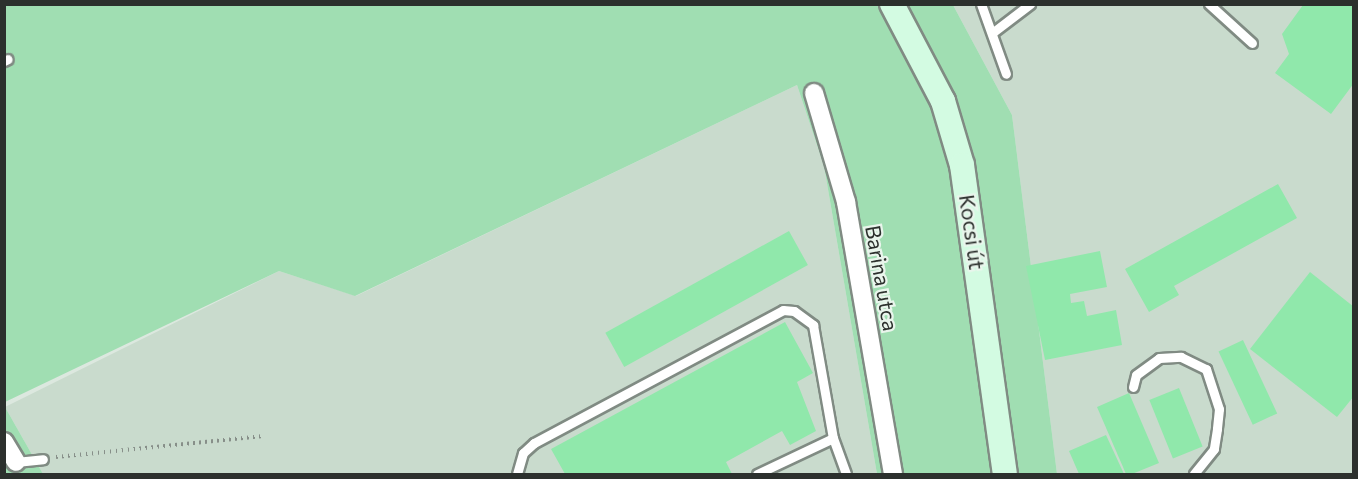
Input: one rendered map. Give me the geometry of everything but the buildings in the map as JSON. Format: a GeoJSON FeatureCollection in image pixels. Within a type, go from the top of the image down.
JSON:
{"type":"FeatureCollection","features":[{"type":"Feature","properties":{"kind":"main road","name":"Kocsi út"},"geometry":{"type":"LineString","coordinates":[[892,4],[935,83],[962,165],[1005,474]]}},
{"type":"Feature","properties":{"kind":"street","name":"Barina utca"},"geometry":{"type":"LineString","coordinates":[[814,93],[846,202],[893,474]]}},
{"type":"Feature","properties":{"kind":"street"},"geometry":{"type":"LineString","coordinates":[[4,442],[16,462]]}},
{"type":"Feature","properties":{"kind":"lane"},"geometry":{"type":"LineString","coordinates":[[981,4],[1006,74]]}},
{"type":"Feature","properties":{"kind":"lane"},"geometry":{"type":"LineString","coordinates":[[992,33],[1029,4]]}},
{"type":"Feature","properties":{"kind":"lane"},"geometry":{"type":"LineString","coordinates":[[1209,4],[1252,42]]}},
{"type":"Feature","properties":{"kind":"lane"},"geometry":{"type":"LineString","coordinates":[[517,474],[523,453],[534,443],[783,310],[794,311],[813,326],[833,438],[846,474]]}},
{"type":"Feature","properties":{"kind":"lane"},"geometry":{"type":"LineString","coordinates":[[1134,387],[1136,375],[1159,358],[1181,357],[1206,369],[1219,409],[1217,429],[1214,449],[1194,474]]}},
{"type":"Feature","properties":{"kind":"lane"},"geometry":{"type":"LineString","coordinates":[[757,474],[833,438]]}},
{"type":"Feature","properties":{"kind":"lane"},"geometry":{"type":"LineString","coordinates":[[16,462],[43,459]]}},
{"type":"Feature","properties":{"kind":"path"},"geometry":{"type":"LineString","coordinates":[[43,459],[261,436]]}},
{"type":"Feature","properties":{"kind":"shaded area"},"geometry":{"type":"Polygon","coordinates":[[[953,5],[1353,5],[1353,474],[1057,474],[1012,115],[953,5]]]}},
{"type":"Feature","properties":{"kind":"shaded area"},"geometry":{"type":"Polygon","coordinates":[[[797,85],[824,166],[877,474],[43,474],[5,407],[279,271],[356,296],[797,85]]]}},
{"type":"Feature","properties":{"kind":"green space"},"geometry":{"type":"Polygon","coordinates":[[[5,5],[953,5],[1012,115],[1057,474],[877,474],[824,166],[797,85],[355,296],[279,271],[5,402],[5,5]]]}},
{"type":"Feature","properties":{"kind":"green space"},"geometry":{"type":"Polygon","coordinates":[[[5,407],[43,474],[5,474],[5,407]]]}}]}
